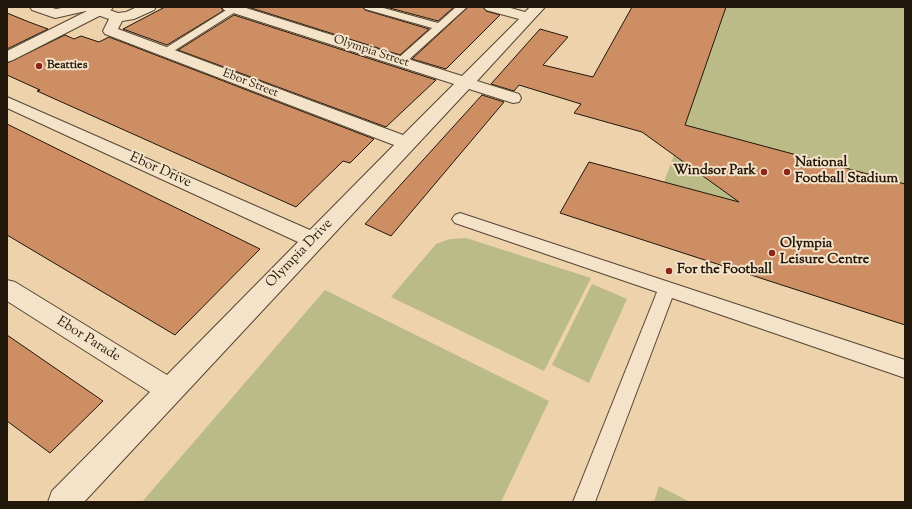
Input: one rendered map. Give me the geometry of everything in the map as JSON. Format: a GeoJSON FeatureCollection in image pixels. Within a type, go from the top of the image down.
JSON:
{"type":"FeatureCollection","features":[{"type":"Feature","properties":{"kind":"street"},"geometry":{"type":"LineString","coordinates":[[37,7],[56,14],[99,10],[129,16],[148,7]]}},
{"type":"Feature","properties":{"kind":"street"},"geometry":{"type":"LineString","coordinates":[[491,7],[533,12]]}},
{"type":"Feature","properties":{"kind":"street","name":"Olympia Street"},"geometry":{"type":"LineString","coordinates":[[232,8],[513,98]]}},
{"type":"Feature","properties":{"kind":"street"},"geometry":{"type":"LineString","coordinates":[[7,58],[99,10]]}},
{"type":"Feature","properties":{"kind":"street","name":"Ebor Street"},"geometry":{"type":"LineString","coordinates":[[99,10],[110,31],[406,143]]}},
{"type":"Feature","properties":{"kind":"street","name":"Olympia Drive"},"geometry":{"type":"LineString","coordinates":[[63,502],[533,12]]}},
{"type":"Feature","properties":{"kind":"street","name":"Ebor Drive"},"geometry":{"type":"LineString","coordinates":[[7,102],[313,240]]}},
{"type":"Feature","properties":{"kind":"street","name":"Ebor Parade"},"geometry":{"type":"LineString","coordinates":[[7,290],[169,390]]}},
{"type":"Feature","properties":{"kind":"lane"},"geometry":{"type":"LineString","coordinates":[[369,7],[440,27]]}},
{"type":"Feature","properties":{"kind":"lane"},"geometry":{"type":"LineString","coordinates":[[400,62],[462,7]]}},
{"type":"Feature","properties":{"kind":"lane"},"geometry":{"type":"LineString","coordinates":[[165,52],[232,8]]}},
{"type":"Feature","properties":{"kind":"lane"},"geometry":{"type":"LineString","coordinates":[[460,218],[905,369]]}},
{"type":"Feature","properties":{"kind":"lane"},"geometry":{"type":"LineString","coordinates":[[584,502],[667,289]]}},
{"type":"Feature","properties":{"kind":"green space","name":"National Football Stadium"},"geometry":{"type":"Polygon","coordinates":[[[632,7],[905,7],[905,325],[560,213],[589,162],[664,182],[674,155],[642,132],[574,113],[581,104],[540,92],[558,69],[593,77],[632,7]]]}},
{"type":"Feature","properties":{"kind":"green space"},"geometry":{"type":"Polygon","coordinates":[[[466,238],[591,278],[544,371],[391,297],[436,244],[450,239],[466,238]]]}},
{"type":"Feature","properties":{"kind":"green space"},"geometry":{"type":"Polygon","coordinates":[[[592,284],[627,299],[589,383],[552,365],[592,284]]]}},
{"type":"Feature","properties":{"kind":"green space"},"geometry":{"type":"Polygon","coordinates":[[[325,290],[549,401],[501,502],[142,502],[325,290]]]}},
{"type":"Feature","properties":{"kind":"green space"},"geometry":{"type":"Polygon","coordinates":[[[659,486],[690,502],[654,502],[659,486]]]}},
{"type":"Feature","properties":{"kind":"building"},"geometry":{"type":"Polygon","coordinates":[[[165,7],[221,7],[223,11],[167,45],[123,29],[165,7]]]}},
{"type":"Feature","properties":{"kind":"building"},"geometry":{"type":"Polygon","coordinates":[[[248,7],[363,7],[365,10],[429,29],[400,55],[248,7]]]}},
{"type":"Feature","properties":{"kind":"building"},"geometry":{"type":"Polygon","coordinates":[[[386,7],[454,7],[438,21],[386,7]]]}},
{"type":"Feature","properties":{"kind":"building"},"geometry":{"type":"Polygon","coordinates":[[[468,7],[483,7],[486,11],[500,15],[446,69],[412,59],[468,7]]]}},
{"type":"Feature","properties":{"kind":"building","name":"National Football Stadium"},"geometry":{"type":"Polygon","coordinates":[[[632,7],[726,7],[685,125],[905,184],[905,325],[560,213],[589,162],[739,202],[642,132],[574,113],[581,104],[519,85],[514,91],[491,84],[540,29],[568,37],[543,65],[593,77],[632,7]]]}},
{"type":"Feature","properties":{"kind":"building"},"geometry":{"type":"Polygon","coordinates":[[[7,13],[29,22],[48,29],[7,49],[7,13]]]}},
{"type":"Feature","properties":{"kind":"building"},"geometry":{"type":"Polygon","coordinates":[[[234,15],[436,80],[386,127],[178,50],[234,15]]]}},
{"type":"Feature","properties":{"kind":"building"},"geometry":{"type":"Polygon","coordinates":[[[65,35],[74,39],[81,36],[99,42],[109,37],[374,139],[350,163],[343,161],[296,207],[37,91],[40,90],[7,75],[7,63],[65,35]]]}},
{"type":"Feature","properties":{"kind":"building"},"geometry":{"type":"Polygon","coordinates":[[[482,95],[504,102],[391,236],[365,224],[482,95]]]}},
{"type":"Feature","properties":{"kind":"building"},"geometry":{"type":"Polygon","coordinates":[[[7,124],[260,249],[175,335],[7,235],[7,124]]]}},
{"type":"Feature","properties":{"kind":"building"},"geometry":{"type":"Polygon","coordinates":[[[7,335],[103,401],[50,453],[7,421],[7,335]]]}},
{"type":"Feature","properties":{"kind":"place","name":"Beatties"},"geometry":{"type":"Point","coordinates":[39,66]}},
{"type":"Feature","properties":{"kind":"place","name":"Windsor Park"},"geometry":{"type":"Point","coordinates":[764,172]}},
{"type":"Feature","properties":{"kind":"place","name":"National Football Stadium"},"geometry":{"type":"Point","coordinates":[787,172]}},
{"type":"Feature","properties":{"kind":"place","name":"Olympia Leisure Centre"},"geometry":{"type":"Point","coordinates":[772,253]}},
{"type":"Feature","properties":{"kind":"place","name":"For the Football"},"geometry":{"type":"Point","coordinates":[669,271]}}]}
